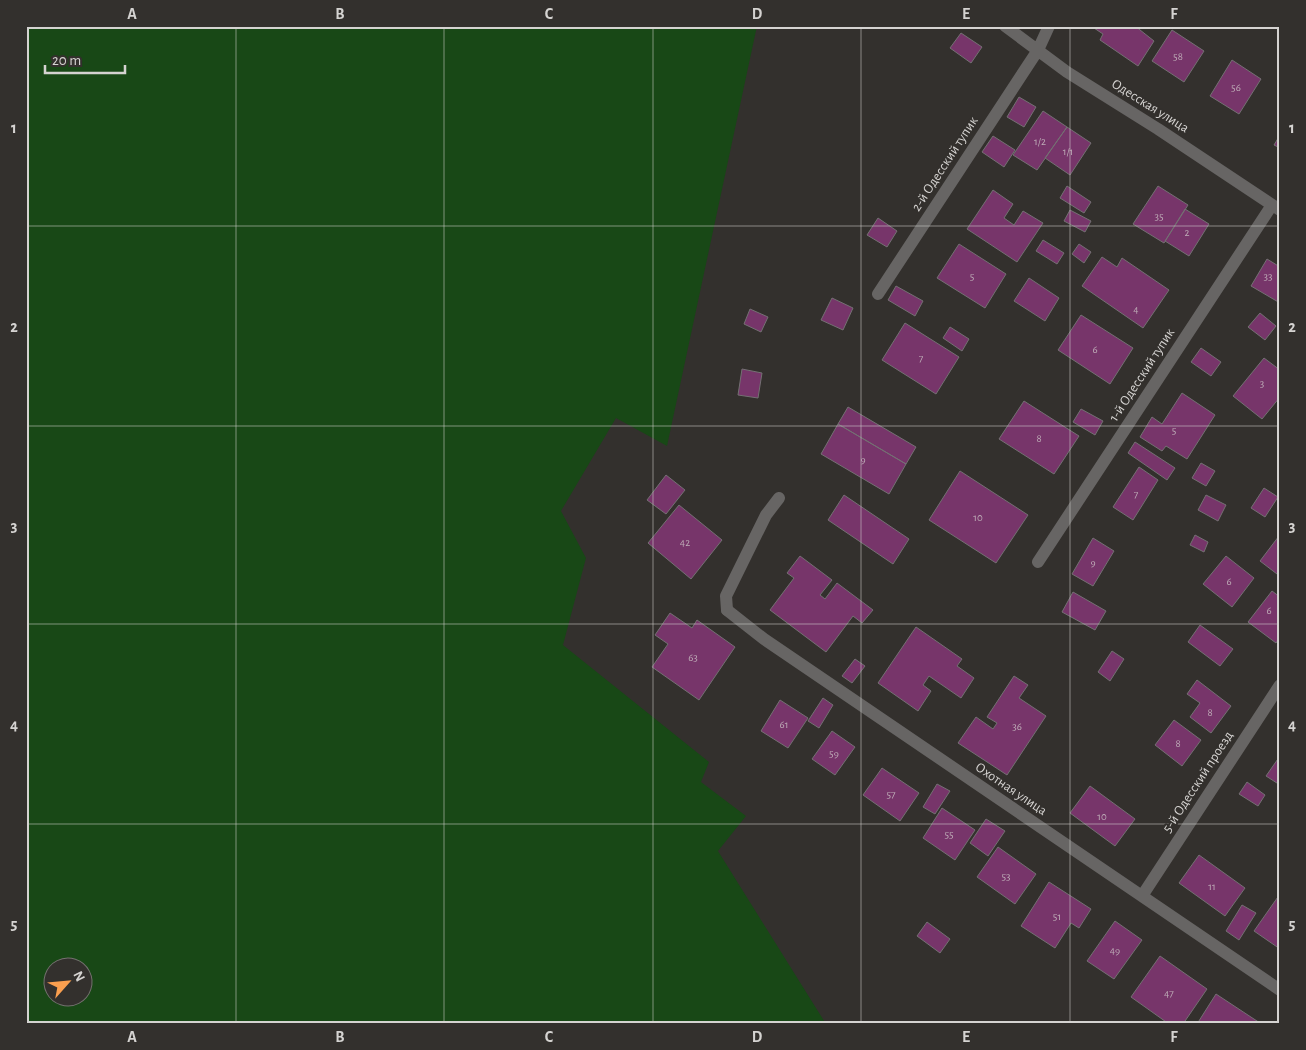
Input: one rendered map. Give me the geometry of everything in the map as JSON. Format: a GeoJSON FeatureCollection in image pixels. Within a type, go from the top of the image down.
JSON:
{"type":"FeatureCollection","features":[{"type":"Feature","properties":{"kind":"street","name":"Одесская улица"},"geometry":{"type":"LineString","coordinates":[[1005,26],[1067,72],[1158,128],[1276,207]]}},
{"type":"Feature","properties":{"kind":"street","name":"2-й Одесский тупик"},"geometry":{"type":"LineString","coordinates":[[878,294],[1038,50],[1049,26]]}},
{"type":"Feature","properties":{"kind":"street","name":"1-й Одесский тупик"},"geometry":{"type":"LineString","coordinates":[[1038,562],[1276,207]]}},
{"type":"Feature","properties":{"kind":"street","name":"Охотная улица"},"geometry":{"type":"LineString","coordinates":[[779,498],[766,515],[726,596],[727,610],[764,639],[1280,990]]}},
{"type":"Feature","properties":{"kind":"street","name":"5-й Одесский проезд"},"geometry":{"type":"LineString","coordinates":[[1142,896],[1280,685]]}},
{"type":"Feature","properties":{"kind":"green space"},"geometry":{"type":"Polygon","coordinates":[[[26,26],[757,26],[667,446],[616,418],[561,511],[586,558],[563,645],[709,762],[701,782],[746,816],[718,851],[826,1024],[26,1024],[26,26]]]}},
{"type":"Feature","properties":{"kind":"building"},"geometry":{"type":"Polygon","coordinates":[[[1091,26],[1135,26],[1154,41],[1138,66],[1100,40],[1103,34],[1091,26]]]}},
{"type":"Feature","properties":{"kind":"building"},"geometry":{"type":"Polygon","coordinates":[[[1172,30],[1204,51],[1184,82],[1152,61],[1172,30]]]}},
{"type":"Feature","properties":{"kind":"building"},"geometry":{"type":"Polygon","coordinates":[[[961,33],[982,47],[971,63],[950,48],[961,33]]]}},
{"type":"Feature","properties":{"kind":"building"},"geometry":{"type":"Polygon","coordinates":[[[1232,60],[1261,79],[1239,114],[1210,96],[1232,60]]]}},
{"type":"Feature","properties":{"kind":"building"},"geometry":{"type":"Polygon","coordinates":[[[1019,97],[1036,107],[1024,127],[1007,117],[1019,97]]]}},
{"type":"Feature","properties":{"kind":"building"},"geometry":{"type":"Polygon","coordinates":[[[1043,111],[1067,127],[1037,170],[1013,155],[1043,111]]]}},
{"type":"Feature","properties":{"kind":"building"},"geometry":{"type":"Polygon","coordinates":[[[1067,127],[1091,143],[1070,175],[1045,158],[1067,127]]]}},
{"type":"Feature","properties":{"kind":"building"},"geometry":{"type":"Polygon","coordinates":[[[1280,135],[1280,148],[1274,145],[1280,135]]]}},
{"type":"Feature","properties":{"kind":"building"},"geometry":{"type":"Polygon","coordinates":[[[993,136],[1015,150],[1004,167],[982,152],[993,136]]]}},
{"type":"Feature","properties":{"kind":"building"},"geometry":{"type":"Polygon","coordinates":[[[1067,186],[1091,202],[1084,213],[1060,198],[1067,186]]]}},
{"type":"Feature","properties":{"kind":"building"},"geometry":{"type":"Polygon","coordinates":[[[1158,186],[1188,205],[1164,243],[1133,224],[1158,186]]]}},
{"type":"Feature","properties":{"kind":"building"},"geometry":{"type":"Polygon","coordinates":[[[993,190],[1013,204],[1004,218],[1014,225],[1023,211],[1043,223],[1017,262],[967,229],[993,190]]]}},
{"type":"Feature","properties":{"kind":"building"},"geometry":{"type":"Polygon","coordinates":[[[1185,209],[1209,224],[1189,256],[1165,241],[1185,209]]]}},
{"type":"Feature","properties":{"kind":"building"},"geometry":{"type":"Polygon","coordinates":[[[1070,210],[1091,221],[1085,232],[1064,221],[1070,210]]]}},
{"type":"Feature","properties":{"kind":"building"},"geometry":{"type":"Polygon","coordinates":[[[878,218],[897,231],[887,247],[867,235],[878,218]]]}},
{"type":"Feature","properties":{"kind":"building"},"geometry":{"type":"Polygon","coordinates":[[[1043,240],[1064,253],[1057,264],[1036,251],[1043,240]]]}},
{"type":"Feature","properties":{"kind":"building"},"geometry":{"type":"Polygon","coordinates":[[[959,244],[1006,274],[985,308],[937,278],[959,244]]]}},
{"type":"Feature","properties":{"kind":"building"},"geometry":{"type":"Polygon","coordinates":[[[1079,244],[1091,252],[1084,263],[1072,254],[1079,244]]]}},
{"type":"Feature","properties":{"kind":"building"},"geometry":{"type":"Polygon","coordinates":[[[1102,257],[1117,267],[1122,258],[1169,290],[1143,328],[1082,286],[1102,257]]]}},
{"type":"Feature","properties":{"kind":"building"},"geometry":{"type":"Polygon","coordinates":[[[1267,259],[1280,267],[1280,303],[1251,286],[1267,259]]]}},
{"type":"Feature","properties":{"kind":"building"},"geometry":{"type":"Polygon","coordinates":[[[1029,278],[1059,298],[1045,321],[1014,301],[1029,278]]]}},
{"type":"Feature","properties":{"kind":"building"},"geometry":{"type":"Polygon","coordinates":[[[896,286],[923,301],[915,316],[888,300],[896,286]]]}},
{"type":"Feature","properties":{"kind":"building"},"geometry":{"type":"Polygon","coordinates":[[[832,298],[853,308],[843,330],[821,320],[832,298]]]}},
{"type":"Feature","properties":{"kind":"building"},"geometry":{"type":"Polygon","coordinates":[[[750,309],[768,317],[761,332],[744,324],[750,309]]]}},
{"type":"Feature","properties":{"kind":"building"},"geometry":{"type":"Polygon","coordinates":[[[1260,313],[1276,326],[1265,340],[1248,327],[1260,313]]]}},
{"type":"Feature","properties":{"kind":"building"},"geometry":{"type":"Polygon","coordinates":[[[1081,315],[1133,348],[1110,384],[1058,350],[1081,315]]]}},
{"type":"Feature","properties":{"kind":"building"},"geometry":{"type":"Polygon","coordinates":[[[905,323],[959,357],[936,394],[882,360],[905,323]]]}},
{"type":"Feature","properties":{"kind":"building"},"geometry":{"type":"Polygon","coordinates":[[[950,327],[969,339],[962,351],[943,338],[950,327]]]}},
{"type":"Feature","properties":{"kind":"building"},"geometry":{"type":"Polygon","coordinates":[[[1201,348],[1221,362],[1211,376],[1191,362],[1201,348]]]}},
{"type":"Feature","properties":{"kind":"building"},"geometry":{"type":"Polygon","coordinates":[[[1264,358],[1280,370],[1280,397],[1262,419],[1233,396],[1264,358]]]}},
{"type":"Feature","properties":{"kind":"building"},"geometry":{"type":"Polygon","coordinates":[[[742,369],[762,373],[758,398],[738,395],[742,369]]]}},
{"type":"Feature","properties":{"kind":"building"},"geometry":{"type":"Polygon","coordinates":[[[1182,393],[1215,415],[1187,459],[1166,446],[1162,451],[1140,437],[1152,417],[1162,424],[1182,393]]]}},
{"type":"Feature","properties":{"kind":"building"},"geometry":{"type":"Polygon","coordinates":[[[1024,401],[1079,436],[1054,474],[999,439],[1024,401]]]}},
{"type":"Feature","properties":{"kind":"building"},"geometry":{"type":"Polygon","coordinates":[[[848,407],[916,447],[906,464],[838,424],[848,407]]]}},
{"type":"Feature","properties":{"kind":"building"},"geometry":{"type":"Polygon","coordinates":[[[1081,409],[1103,421],[1095,435],[1073,422],[1081,409]]]}},
{"type":"Feature","properties":{"kind":"building"},"geometry":{"type":"Polygon","coordinates":[[[838,424],[906,464],[889,494],[821,454],[838,424]]]}},
{"type":"Feature","properties":{"kind":"building"},"geometry":{"type":"Polygon","coordinates":[[[1135,442],[1175,468],[1167,480],[1128,453],[1135,442]]]}},
{"type":"Feature","properties":{"kind":"building"},"geometry":{"type":"Polygon","coordinates":[[[1201,463],[1215,471],[1206,486],[1192,478],[1201,463]]]}},
{"type":"Feature","properties":{"kind":"building"},"geometry":{"type":"Polygon","coordinates":[[[1139,467],[1158,480],[1133,520],[1113,507],[1139,467]]]}},
{"type":"Feature","properties":{"kind":"building"},"geometry":{"type":"Polygon","coordinates":[[[960,471],[1028,515],[996,563],[929,520],[960,471]]]}},
{"type":"Feature","properties":{"kind":"building"},"geometry":{"type":"Polygon","coordinates":[[[666,475],[685,490],[666,514],[647,500],[666,475]]]}},
{"type":"Feature","properties":{"kind":"building"},"geometry":{"type":"Polygon","coordinates":[[[1264,488],[1278,497],[1265,517],[1251,508],[1264,488]]]}},
{"type":"Feature","properties":{"kind":"building"},"geometry":{"type":"Polygon","coordinates":[[[844,495],[909,539],[893,564],[828,520],[844,495]]]}},
{"type":"Feature","properties":{"kind":"building"},"geometry":{"type":"Polygon","coordinates":[[[1206,495],[1226,505],[1218,521],[1198,510],[1206,495]]]}},
{"type":"Feature","properties":{"kind":"building"},"geometry":{"type":"Polygon","coordinates":[[[679,505],[722,540],[691,579],[648,543],[679,505]]]}},
{"type":"Feature","properties":{"kind":"building"},"geometry":{"type":"Polygon","coordinates":[[[1195,535],[1208,542],[1204,552],[1190,545],[1195,535]]]}},
{"type":"Feature","properties":{"kind":"building"},"geometry":{"type":"Polygon","coordinates":[[[1279,536],[1280,570],[1277,574],[1260,561],[1279,536]]]}},
{"type":"Feature","properties":{"kind":"building"},"geometry":{"type":"Polygon","coordinates":[[[1093,538],[1114,551],[1093,586],[1072,574],[1093,538]]]}},
{"type":"Feature","properties":{"kind":"building"},"geometry":{"type":"Polygon","coordinates":[[[800,556],[832,580],[820,595],[825,599],[837,583],[873,610],[862,623],[853,616],[826,652],[770,610],[794,578],[787,573],[800,556]]]}},
{"type":"Feature","properties":{"kind":"building"},"geometry":{"type":"Polygon","coordinates":[[[1226,556],[1254,578],[1232,607],[1203,584],[1226,556]]]}},
{"type":"Feature","properties":{"kind":"building"},"geometry":{"type":"Polygon","coordinates":[[[1272,591],[1280,597],[1280,637],[1276,643],[1248,622],[1272,591]]]}},
{"type":"Feature","properties":{"kind":"building"},"geometry":{"type":"Polygon","coordinates":[[[1073,592],[1106,611],[1095,630],[1062,612],[1073,592]]]}},
{"type":"Feature","properties":{"kind":"building"},"geometry":{"type":"Polygon","coordinates":[[[670,613],[692,628],[697,620],[735,647],[699,700],[652,667],[668,644],[655,635],[670,613]]]}},
{"type":"Feature","properties":{"kind":"building"},"geometry":{"type":"Polygon","coordinates":[[[1200,625],[1233,649],[1220,666],[1188,642],[1200,625]]]}},
{"type":"Feature","properties":{"kind":"building"},"geometry":{"type":"Polygon","coordinates":[[[916,627],[962,659],[957,666],[974,678],[961,698],[929,676],[923,685],[931,691],[918,711],[878,683],[916,627]]]}},
{"type":"Feature","properties":{"kind":"building"},"geometry":{"type":"Polygon","coordinates":[[[1112,651],[1124,659],[1110,681],[1098,672],[1112,651]]]}},
{"type":"Feature","properties":{"kind":"building"},"geometry":{"type":"Polygon","coordinates":[[[855,659],[865,666],[852,683],[842,676],[855,659]]]}},
{"type":"Feature","properties":{"kind":"building"},"geometry":{"type":"Polygon","coordinates":[[[1014,676],[1028,685],[1019,698],[1046,716],[1007,775],[958,743],[976,717],[993,729],[997,723],[987,717],[1014,676]]]}},
{"type":"Feature","properties":{"kind":"building"},"geometry":{"type":"Polygon","coordinates":[[[1197,680],[1231,706],[1211,733],[1190,717],[1200,703],[1187,694],[1197,680]]]}},
{"type":"Feature","properties":{"kind":"building"},"geometry":{"type":"Polygon","coordinates":[[[823,698],[833,705],[819,728],[808,721],[823,698]]]}},
{"type":"Feature","properties":{"kind":"building"},"geometry":{"type":"Polygon","coordinates":[[[780,700],[808,718],[788,748],[761,731],[780,700]]]}},
{"type":"Feature","properties":{"kind":"building"},"geometry":{"type":"Polygon","coordinates":[[[1174,720],[1201,740],[1182,766],[1155,745],[1174,720]]]}},
{"type":"Feature","properties":{"kind":"building"},"geometry":{"type":"Polygon","coordinates":[[[832,731],[855,747],[835,775],[812,759],[832,731]]]}},
{"type":"Feature","properties":{"kind":"building"},"geometry":{"type":"Polygon","coordinates":[[[1280,756],[1280,785],[1266,776],[1280,756]]]}},
{"type":"Feature","properties":{"kind":"building"},"geometry":{"type":"Polygon","coordinates":[[[882,768],[919,793],[900,821],[863,795],[882,768]]]}},
{"type":"Feature","properties":{"kind":"building"},"geometry":{"type":"Polygon","coordinates":[[[1247,782],[1265,795],[1258,806],[1239,794],[1247,782]]]}},
{"type":"Feature","properties":{"kind":"building"},"geometry":{"type":"Polygon","coordinates":[[[937,784],[950,791],[935,814],[923,807],[937,784]]]}},
{"type":"Feature","properties":{"kind":"building"},"geometry":{"type":"Polygon","coordinates":[[[1090,786],[1135,819],[1115,846],[1070,813],[1090,786]]]}},
{"type":"Feature","properties":{"kind":"building"},"geometry":{"type":"Polygon","coordinates":[[[942,808],[975,830],[955,860],[923,838],[942,808]]]}},
{"type":"Feature","properties":{"kind":"building"},"geometry":{"type":"Polygon","coordinates":[[[986,819],[1005,831],[988,856],[970,843],[986,819]]]}},
{"type":"Feature","properties":{"kind":"building"},"geometry":{"type":"Polygon","coordinates":[[[998,847],[1036,874],[1015,904],[977,877],[998,847]]]}},
{"type":"Feature","properties":{"kind":"building"},"geometry":{"type":"Polygon","coordinates":[[[1199,855],[1245,888],[1225,916],[1179,883],[1199,855]]]}},
{"type":"Feature","properties":{"kind":"building"},"geometry":{"type":"Polygon","coordinates":[[[1049,882],[1091,909],[1079,928],[1071,923],[1055,948],[1021,926],[1049,882]]]}},
{"type":"Feature","properties":{"kind":"building"},"geometry":{"type":"Polygon","coordinates":[[[1280,894],[1280,949],[1254,931],[1280,894]]]}},
{"type":"Feature","properties":{"kind":"building"},"geometry":{"type":"Polygon","coordinates":[[[1242,905],[1256,913],[1239,940],[1226,931],[1242,905]]]}},
{"type":"Feature","properties":{"kind":"building"},"geometry":{"type":"Polygon","coordinates":[[[1115,921],[1142,940],[1114,979],[1087,961],[1115,921]]]}},
{"type":"Feature","properties":{"kind":"building"},"geometry":{"type":"Polygon","coordinates":[[[927,922],[950,939],[940,953],[917,936],[927,922]]]}},
{"type":"Feature","properties":{"kind":"building"},"geometry":{"type":"Polygon","coordinates":[[[1160,956],[1207,989],[1183,1024],[1169,1024],[1131,997],[1160,956]]]}},
{"type":"Feature","properties":{"kind":"building"},"geometry":{"type":"Polygon","coordinates":[[[1216,994],[1260,1023],[1197,1024],[1216,994]]]}}]}
